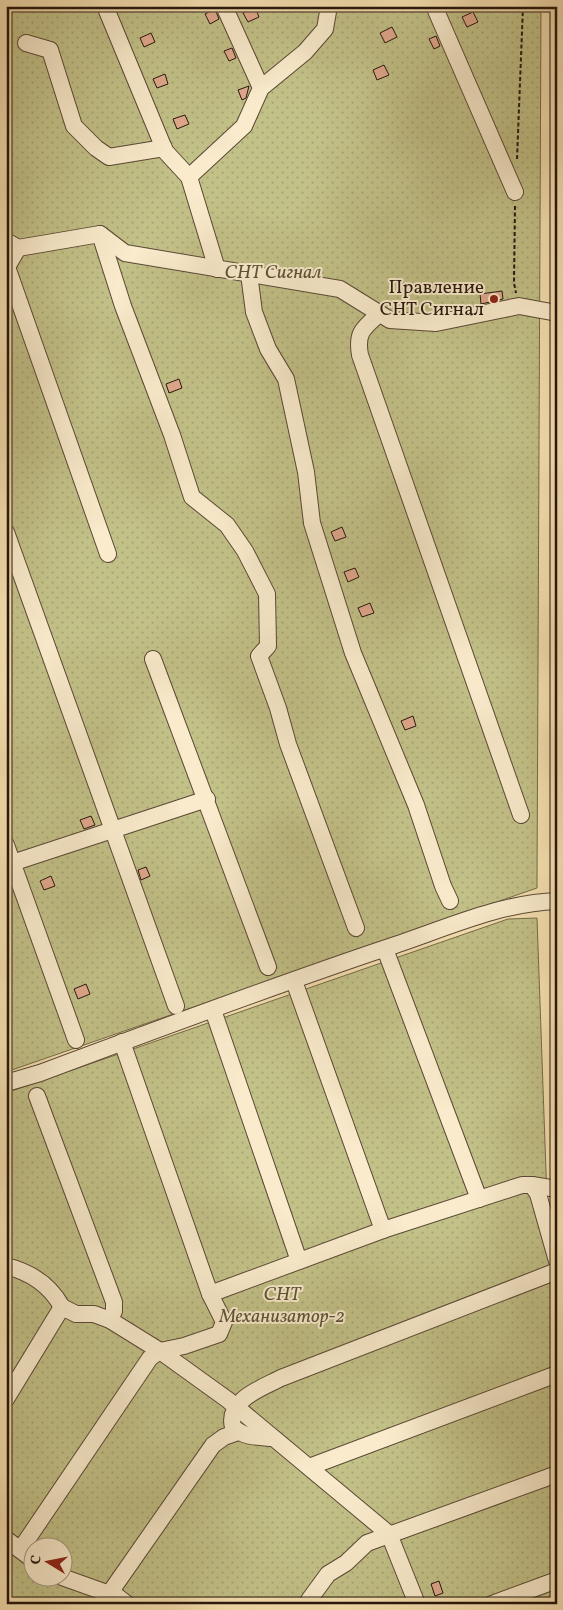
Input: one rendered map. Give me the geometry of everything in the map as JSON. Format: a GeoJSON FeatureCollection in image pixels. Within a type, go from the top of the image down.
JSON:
{"type":"FeatureCollection","features":[{"type":"Feature","properties":{"kind":"street"},"geometry":{"type":"LineString","coordinates":[[105,6],[164,148],[189,178],[217,268]]}},
{"type":"Feature","properties":{"kind":"street"},"geometry":{"type":"LineString","coordinates":[[224,6],[261,88]]}},
{"type":"Feature","properties":{"kind":"street"},"geometry":{"type":"LineString","coordinates":[[189,178],[244,126],[261,88],[306,52],[325,30],[328,6]]}},
{"type":"Feature","properties":{"kind":"street"},"geometry":{"type":"LineString","coordinates":[[434,6],[515,192]]}},
{"type":"Feature","properties":{"kind":"street"},"geometry":{"type":"LineString","coordinates":[[26,43],[50,50],[74,126],[96,148],[109,157],[164,148]]}},
{"type":"Feature","properties":{"kind":"street"},"geometry":{"type":"LineString","coordinates":[[100,234],[123,306],[172,434],[192,497],[227,525],[245,550],[267,594],[268,646],[259,656],[278,708],[288,744],[356,928]]}},
{"type":"Feature","properties":{"kind":"street"},"geometry":{"type":"LineString","coordinates":[[108,554],[7,267],[9,249],[100,234],[125,253],[340,290],[390,320],[436,323],[519,306],[557,313]]}},
{"type":"Feature","properties":{"kind":"street"},"geometry":{"type":"LineString","coordinates":[[250,274],[254,312],[268,349],[286,379],[306,472],[312,524],[354,653],[416,805],[442,886],[450,901]]}},
{"type":"Feature","properties":{"kind":"street"},"geometry":{"type":"LineString","coordinates":[[379,314],[366,325],[357,340],[360,355],[521,815]]}},
{"type":"Feature","properties":{"kind":"street"},"geometry":{"type":"LineString","coordinates":[[6,532],[176,1006]]}},
{"type":"Feature","properties":{"kind":"street"},"geometry":{"type":"LineString","coordinates":[[153,659],[268,967]]}},
{"type":"Feature","properties":{"kind":"street"},"geometry":{"type":"LineString","coordinates":[[9,864],[207,800]]}},
{"type":"Feature","properties":{"kind":"street"},"geometry":{"type":"LineString","coordinates":[[6,845],[9,864],[76,1040]]}},
{"type":"Feature","properties":{"kind":"street"},"geometry":{"type":"LineString","coordinates":[[6,1083],[40,1073],[294,981],[511,906],[557,901]]}},
{"type":"Feature","properties":{"kind":"street"},"geometry":{"type":"LineString","coordinates":[[385,949],[479,1199]]}},
{"type":"Feature","properties":{"kind":"street"},"geometry":{"type":"LineString","coordinates":[[294,981],[383,1230]]}},
{"type":"Feature","properties":{"kind":"street"},"geometry":{"type":"LineString","coordinates":[[213,1010],[299,1261]]}},
{"type":"Feature","properties":{"kind":"street"},"geometry":{"type":"LineString","coordinates":[[36,1538],[150,1358],[160,1351],[184,1346],[219,1334],[224,1322],[210,1294],[122,1042]]}},
{"type":"Feature","properties":{"kind":"street"},"geometry":{"type":"LineString","coordinates":[[37,1096],[114,1302],[114,1311],[110,1320]]}},
{"type":"Feature","properties":{"kind":"street"},"geometry":{"type":"LineString","coordinates":[[210,1294],[383,1230],[522,1185],[557,1189]]}},
{"type":"Feature","properties":{"kind":"street"},"geometry":{"type":"LineString","coordinates":[[532,1185],[538,1194],[557,1262]]}},
{"type":"Feature","properties":{"kind":"street"},"geometry":{"type":"LineString","coordinates":[[6,1266],[30,1274],[56,1296],[62,1307],[76,1314],[94,1314],[110,1320],[160,1351],[236,1407],[309,1467],[390,1534],[417,1604]]}},
{"type":"Feature","properties":{"kind":"street"},"geometry":{"type":"LineString","coordinates":[[273,1438],[250,1436],[238,1432],[233,1427],[232,1421],[236,1407],[241,1401],[281,1378],[557,1271]]}},
{"type":"Feature","properties":{"kind":"street"},"geometry":{"type":"LineString","coordinates":[[6,1398],[62,1307]]}},
{"type":"Feature","properties":{"kind":"street"},"geometry":{"type":"LineString","coordinates":[[309,1467],[557,1374]]}},
{"type":"Feature","properties":{"kind":"street"},"geometry":{"type":"LineString","coordinates":[[72,1581],[116,1599],[213,1445],[224,1437],[238,1432]]}},
{"type":"Feature","properties":{"kind":"street"},"geometry":{"type":"LineString","coordinates":[[309,1604],[309,1600],[328,1574],[346,1563],[367,1543],[557,1474]]}},
{"type":"Feature","properties":{"kind":"street"},"geometry":{"type":"LineString","coordinates":[[6,1539],[22,1551]]}},
{"type":"Feature","properties":{"kind":"street"},"geometry":{"type":"LineString","coordinates":[[492,1604],[557,1580]]}},
{"type":"Feature","properties":{"kind":"path"},"geometry":{"type":"LineString","coordinates":[[516,163],[523,6]]}},
{"type":"Feature","properties":{"kind":"path"},"geometry":{"type":"LineString","coordinates":[[515,192],[514,283],[519,306]]}},
{"type":"Feature","properties":{"kind":"green space","name":"СНТ Сигнал"},"geometry":{"type":"Polygon","coordinates":[[[6,6],[541,6],[537,888],[6,1072],[6,6]]]}},
{"type":"Feature","properties":{"kind":"green space","name":"СНТ Механизатор-2"},"geometry":{"type":"Polygon","coordinates":[[[537,918],[547,1200],[557,1227],[557,1604],[6,1604],[6,1093],[508,919],[537,918]]]}},
{"type":"Feature","properties":{"kind":"building"},"geometry":{"type":"Polygon","coordinates":[[[255,7],[259,17],[248,22],[243,13],[255,7]]]}},
{"type":"Feature","properties":{"kind":"building"},"geometry":{"type":"Polygon","coordinates":[[[215,9],[219,19],[210,24],[205,14],[215,9]]]}},
{"type":"Feature","properties":{"kind":"building"},"geometry":{"type":"Polygon","coordinates":[[[473,12],[478,22],[467,27],[462,17],[473,12]]]}},
{"type":"Feature","properties":{"kind":"building"},"geometry":{"type":"Polygon","coordinates":[[[392,27],[397,37],[385,43],[380,33],[392,27]]]}},
{"type":"Feature","properties":{"kind":"building"},"geometry":{"type":"Polygon","coordinates":[[[151,33],[155,42],[144,47],[140,38],[151,33]]]}},
{"type":"Feature","properties":{"kind":"building"},"geometry":{"type":"Polygon","coordinates":[[[436,36],[440,46],[434,49],[429,39],[436,36]]]}},
{"type":"Feature","properties":{"kind":"building"},"geometry":{"type":"Polygon","coordinates":[[[232,48],[236,58],[229,61],[224,51],[232,48]]]}},
{"type":"Feature","properties":{"kind":"building"},"geometry":{"type":"Polygon","coordinates":[[[384,65],[389,75],[377,80],[373,70],[384,65]]]}},
{"type":"Feature","properties":{"kind":"building"},"geometry":{"type":"Polygon","coordinates":[[[165,74],[168,84],[157,88],[153,79],[165,74]]]}},
{"type":"Feature","properties":{"kind":"building"},"geometry":{"type":"Polygon","coordinates":[[[249,86],[246,98],[242,100],[238,90],[249,86]]]}},
{"type":"Feature","properties":{"kind":"building"},"geometry":{"type":"Polygon","coordinates":[[[185,115],[189,124],[177,129],[173,119],[185,115]]]}},
{"type":"Feature","properties":{"kind":"building"},"geometry":{"type":"Polygon","coordinates":[[[502,291],[503,299],[481,304],[480,294],[502,291]]]}},
{"type":"Feature","properties":{"kind":"building"},"geometry":{"type":"Polygon","coordinates":[[[179,379],[182,388],[169,393],[166,384],[179,379]]]}},
{"type":"Feature","properties":{"kind":"building"},"geometry":{"type":"Polygon","coordinates":[[[342,527],[346,537],[335,541],[331,532],[342,527]]]}},
{"type":"Feature","properties":{"kind":"building"},"geometry":{"type":"Polygon","coordinates":[[[355,568],[359,577],[348,582],[344,572],[355,568]]]}},
{"type":"Feature","properties":{"kind":"building"},"geometry":{"type":"Polygon","coordinates":[[[370,603],[374,613],[362,617],[358,608],[370,603]]]}},
{"type":"Feature","properties":{"kind":"building"},"geometry":{"type":"Polygon","coordinates":[[[413,716],[416,726],[405,730],[401,721],[413,716]]]}},
{"type":"Feature","properties":{"kind":"building"},"geometry":{"type":"Polygon","coordinates":[[[91,816],[95,825],[84,829],[80,820],[91,816]]]}},
{"type":"Feature","properties":{"kind":"building"},"geometry":{"type":"Polygon","coordinates":[[[146,867],[150,876],[141,880],[138,870],[146,867]]]}},
{"type":"Feature","properties":{"kind":"building"},"geometry":{"type":"Polygon","coordinates":[[[51,876],[55,886],[44,890],[40,881],[51,876]]]}},
{"type":"Feature","properties":{"kind":"building"},"geometry":{"type":"Polygon","coordinates":[[[86,984],[90,994],[78,999],[74,989],[86,984]]]}},
{"type":"Feature","properties":{"kind":"building"},"geometry":{"type":"Polygon","coordinates":[[[439,1581],[443,1593],[435,1596],[431,1584],[439,1581]]]}},
{"type":"Feature","properties":{"kind":"place","name":"Правление СНТ Сигнал"},"geometry":{"type":"Point","coordinates":[494,299]}}]}
